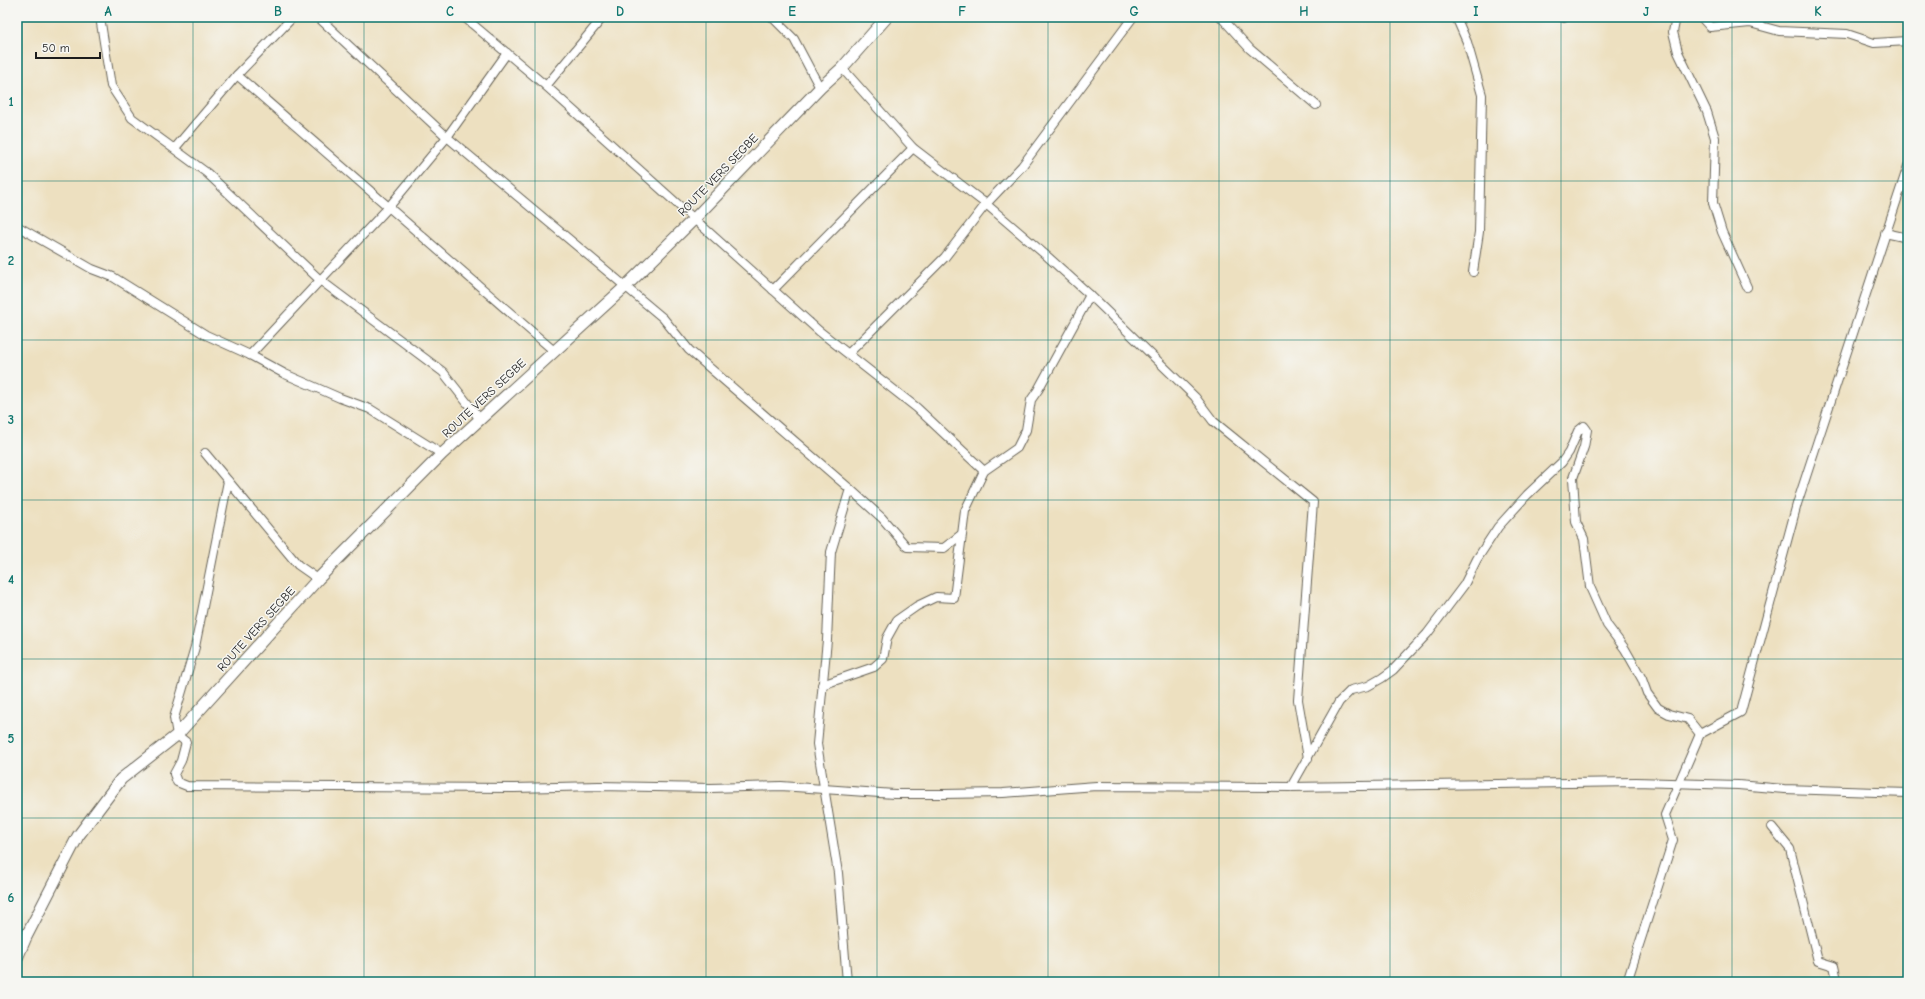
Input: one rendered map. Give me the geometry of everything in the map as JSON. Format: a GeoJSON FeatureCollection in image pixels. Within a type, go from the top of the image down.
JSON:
{"type":"FeatureCollection","features":[{"type":"Feature","properties":{"kind":"main road","name":"ROUTE VERS SEGBE"},"geometry":{"type":"LineString","coordinates":[[17,958],[26,937],[78,836],[102,801],[121,778],[177,735],[318,580],[442,454],[479,418],[626,286],[693,220],[820,88],[842,68],[888,17]]}},
{"type":"Feature","properties":{"kind":"street"},"geometry":{"type":"LineString","coordinates":[[100,17],[111,86],[132,118],[175,148],[206,173],[320,280],[442,372],[479,418]]}},
{"type":"Feature","properties":{"kind":"street"},"geometry":{"type":"LineString","coordinates":[[175,148],[237,76],[293,17]]}},
{"type":"Feature","properties":{"kind":"street"},"geometry":{"type":"LineString","coordinates":[[318,17],[447,137],[663,318],[689,350],[850,489],[882,518],[907,547],[944,548],[962,534]]}},
{"type":"Feature","properties":{"kind":"street"},"geometry":{"type":"LineString","coordinates":[[464,17],[473,20],[507,53],[546,86],[693,220],[819,331],[917,408],[984,471]]}},
{"type":"Feature","properties":{"kind":"street"},"geometry":{"type":"LineString","coordinates":[[546,86],[603,17]]}},
{"type":"Feature","properties":{"kind":"street"},"geometry":{"type":"LineString","coordinates":[[774,17],[794,39],[820,88]]}},
{"type":"Feature","properties":{"kind":"street"},"geometry":{"type":"LineString","coordinates":[[850,354],[945,257],[986,204],[1022,166],[1133,17]]}},
{"type":"Feature","properties":{"kind":"street"},"geometry":{"type":"LineString","coordinates":[[1221,17],[1250,49],[1316,105]]}},
{"type":"Feature","properties":{"kind":"street"},"geometry":{"type":"LineString","coordinates":[[1456,17],[1467,42],[1482,95],[1479,232],[1472,272]]}},
{"type":"Feature","properties":{"kind":"street"},"geometry":{"type":"LineString","coordinates":[[1676,17],[1673,32],[1678,52],[1707,112],[1714,138],[1713,203],[1722,232],[1747,287]]}},
{"type":"Feature","properties":{"kind":"street"},"geometry":{"type":"LineString","coordinates":[[1701,17],[1710,27],[1750,23],[1779,31],[1847,34],[1874,43],[1908,41]]}},
{"type":"Feature","properties":{"kind":"street"},"geometry":{"type":"LineString","coordinates":[[250,355],[388,208],[447,137],[507,53]]}},
{"type":"Feature","properties":{"kind":"street"},"geometry":{"type":"LineString","coordinates":[[842,68],[913,148],[986,204],[1090,295],[1195,398],[1213,421],[1313,502],[1298,700],[1308,758]]}},
{"type":"Feature","properties":{"kind":"street"},"geometry":{"type":"LineString","coordinates":[[237,76],[554,351]]}},
{"type":"Feature","properties":{"kind":"street"},"geometry":{"type":"LineString","coordinates":[[773,290],[913,148]]}},
{"type":"Feature","properties":{"kind":"street"},"geometry":{"type":"LineString","coordinates":[[1628,982],[1673,840],[1665,815],[1677,784],[1700,734],[1741,712],[1797,504],[1908,166]]}},
{"type":"Feature","properties":{"kind":"street"},"geometry":{"type":"LineString","coordinates":[[17,226],[92,269],[114,277],[206,335],[250,355],[285,374],[340,398],[370,408],[442,454]]}},
{"type":"Feature","properties":{"kind":"street"},"geometry":{"type":"LineString","coordinates":[[1885,233],[1908,238]]}},
{"type":"Feature","properties":{"kind":"street"},"geometry":{"type":"LineString","coordinates":[[822,685],[874,667],[883,659],[887,638],[897,620],[917,606],[936,596],[954,598],[965,511],[984,471],[1017,448],[1026,430],[1031,400],[1038,390],[1090,295]]}},
{"type":"Feature","properties":{"kind":"street"},"geometry":{"type":"LineString","coordinates":[[1291,787],[1339,702],[1351,690],[1368,686],[1393,670],[1427,634],[1464,585],[1477,559],[1498,527],[1527,495],[1562,462],[1569,452],[1578,431],[1584,426],[1587,430],[1584,447],[1573,478],[1576,522],[1584,539],[1590,587],[1607,625],[1625,649],[1642,679],[1647,693],[1658,708],[1669,714],[1688,719],[1700,734]]}},
{"type":"Feature","properties":{"kind":"street"},"geometry":{"type":"LineString","coordinates":[[205,453],[298,565],[318,580]]}},
{"type":"Feature","properties":{"kind":"street"},"geometry":{"type":"LineString","coordinates":[[228,481],[195,647],[174,718],[177,735],[186,742],[181,762],[174,774],[176,782],[187,786],[514,788],[599,786],[710,788],[781,786],[894,794],[944,794],[1003,793],[1096,786],[1291,787],[1636,782],[1908,793]]}},
{"type":"Feature","properties":{"kind":"street"},"geometry":{"type":"LineString","coordinates":[[847,982],[838,873],[817,744],[827,640],[831,552],[850,489]]}},
{"type":"Feature","properties":{"kind":"street"},"geometry":{"type":"LineString","coordinates":[[1772,827],[1790,849],[1818,960],[1834,966],[1836,975],[1833,982]]}}]}
